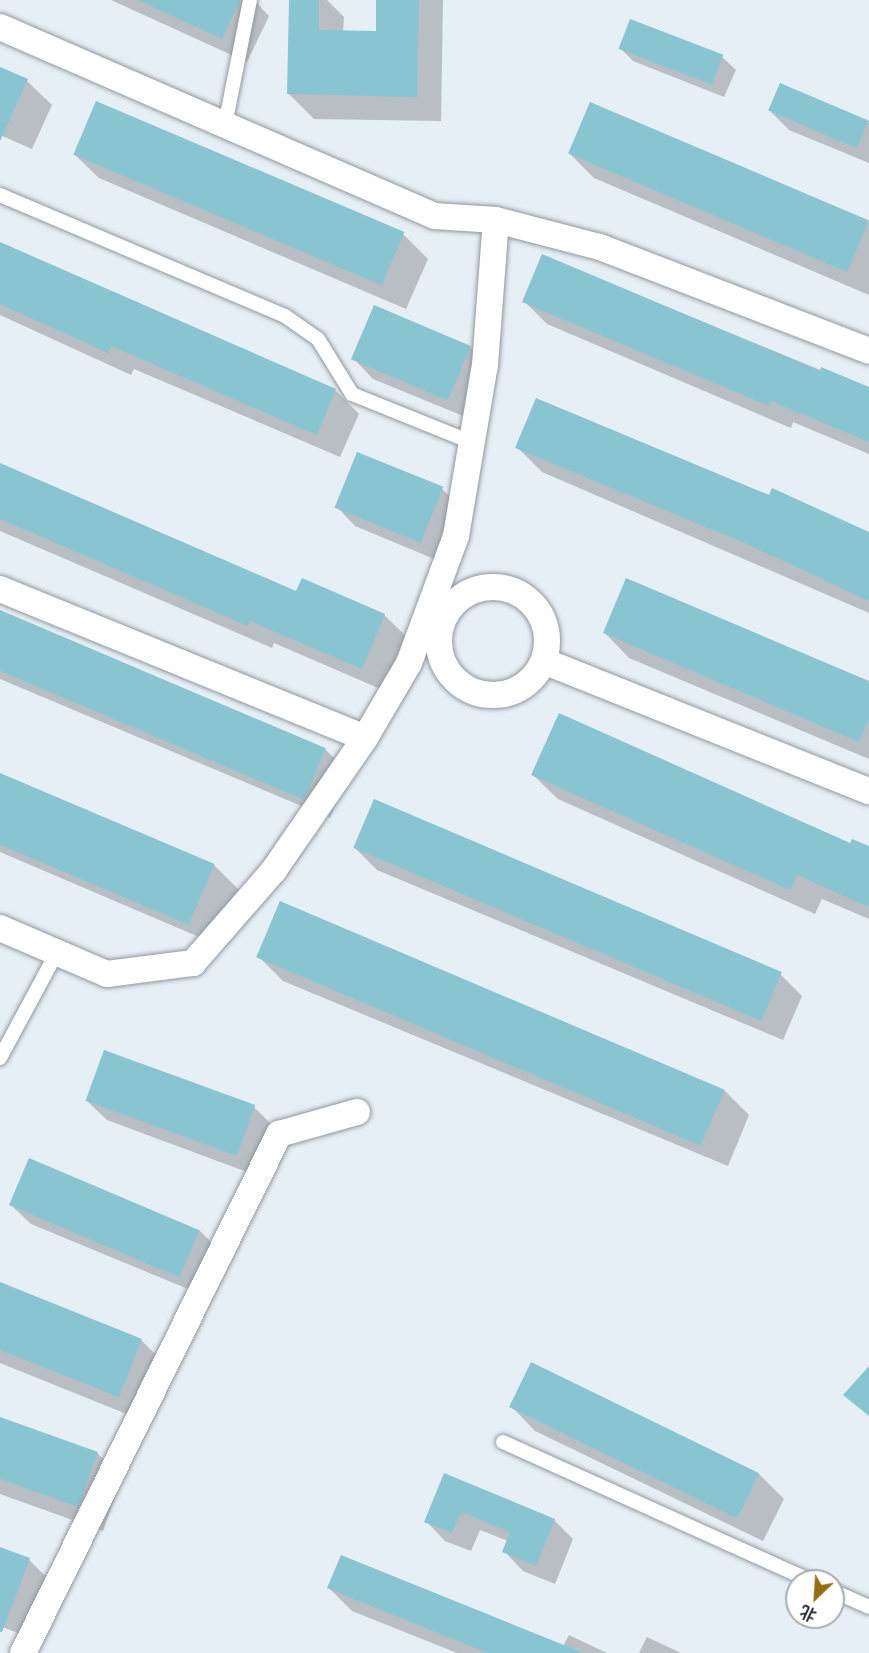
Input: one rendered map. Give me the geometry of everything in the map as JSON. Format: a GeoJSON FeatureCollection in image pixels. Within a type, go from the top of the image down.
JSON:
{"type":"FeatureCollection","features":[{"type":"Feature","properties":{"kind":"street"},"geometry":{"type":"LineString","coordinates":[[0,27],[434,216],[496,220],[600,247],[869,351]]}},
{"type":"Feature","properties":{"kind":"street"},"geometry":{"type":"LineString","coordinates":[[0,928],[107,974],[194,963],[274,870],[365,738],[409,663],[456,536],[485,365],[496,220]]}},
{"type":"Feature","properties":{"kind":"street"},"geometry":{"type":"LineString","coordinates":[[488,584],[532,600],[548,626],[546,662],[514,694],[468,692],[443,668],[436,645],[449,605],[488,584]]}},
{"type":"Feature","properties":{"kind":"street"},"geometry":{"type":"LineString","coordinates":[[0,589],[365,738]]}},
{"type":"Feature","properties":{"kind":"street"},"geometry":{"type":"LineString","coordinates":[[546,662],[869,791]]}},
{"type":"Feature","properties":{"kind":"street"},"geometry":{"type":"LineString","coordinates":[[23,1653],[279,1134],[357,1112]]}},
{"type":"Feature","properties":{"kind":"lane"},"geometry":{"type":"LineString","coordinates":[[225,125],[250,0]]}},
{"type":"Feature","properties":{"kind":"lane"},"geometry":{"type":"LineString","coordinates":[[0,195],[285,316],[318,339],[352,394],[471,442]]}},
{"type":"Feature","properties":{"kind":"lane"},"geometry":{"type":"LineString","coordinates":[[0,1058],[57,952]]}},
{"type":"Feature","properties":{"kind":"lane"},"geometry":{"type":"LineString","coordinates":[[503,1442],[785,1569]]}},
{"type":"Feature","properties":{"kind":"lane"},"geometry":{"type":"LineString","coordinates":[[845,1596],[869,1607]]}},
{"type":"Feature","properties":{"kind":"building"},"geometry":{"type":"Polygon","coordinates":[[[138,0],[240,0],[222,39],[138,0]]]}},
{"type":"Feature","properties":{"kind":"building"},"geometry":{"type":"Polygon","coordinates":[[[289,0],[319,0],[319,30],[376,31],[376,0],[419,0],[417,97],[287,94],[289,0]]]}},
{"type":"Feature","properties":{"kind":"building"},"geometry":{"type":"Polygon","coordinates":[[[630,19],[723,55],[712,85],[619,49],[630,19]]]}},
{"type":"Feature","properties":{"kind":"building"},"geometry":{"type":"Polygon","coordinates":[[[0,67],[28,79],[0,141],[0,67]]]}},
{"type":"Feature","properties":{"kind":"building"},"geometry":{"type":"Polygon","coordinates":[[[780,83],[868,121],[857,148],[768,111],[780,83]]]}},
{"type":"Feature","properties":{"kind":"building"},"geometry":{"type":"Polygon","coordinates":[[[96,101],[404,232],[382,285],[73,154],[96,101]]]}},
{"type":"Feature","properties":{"kind":"building"},"geometry":{"type":"Polygon","coordinates":[[[590,102],[869,220],[847,272],[568,154],[590,102]]]}},
{"type":"Feature","properties":{"kind":"building"},"geometry":{"type":"Polygon","coordinates":[[[0,242],[336,389],[317,435],[111,346],[108,353],[0,304],[0,242]]]}},
{"type":"Feature","properties":{"kind":"building"},"geometry":{"type":"Polygon","coordinates":[[[542,254],[820,371],[821,367],[869,387],[869,442],[771,401],[769,406],[522,302],[542,254]]]}},
{"type":"Feature","properties":{"kind":"building"},"geometry":{"type":"Polygon","coordinates":[[[374,305],[471,346],[448,400],[351,359],[374,305]]]}},
{"type":"Feature","properties":{"kind":"building"},"geometry":{"type":"Polygon","coordinates":[[[536,398],[769,495],[772,488],[869,532],[869,601],[747,544],[515,448],[536,398]]]}},
{"type":"Feature","properties":{"kind":"building"},"geometry":{"type":"Polygon","coordinates":[[[357,452],[443,487],[421,542],[335,508],[357,452]]]}},
{"type":"Feature","properties":{"kind":"building"},"geometry":{"type":"Polygon","coordinates":[[[0,463],[296,591],[302,578],[385,614],[362,669],[250,621],[248,626],[0,519],[0,463]]]}},
{"type":"Feature","properties":{"kind":"building"},"geometry":{"type":"Polygon","coordinates":[[[626,578],[869,681],[869,719],[859,742],[603,633],[626,578]]]}},
{"type":"Feature","properties":{"kind":"building"},"geometry":{"type":"Polygon","coordinates":[[[0,610],[326,748],[304,800],[0,671],[0,610]]]}},
{"type":"Feature","properties":{"kind":"building"},"geometry":{"type":"Polygon","coordinates":[[[559,713],[850,843],[852,839],[869,846],[869,907],[797,875],[790,890],[531,775],[559,713]]]}},
{"type":"Feature","properties":{"kind":"building"},"geometry":{"type":"Polygon","coordinates":[[[0,773],[214,864],[189,925],[0,845],[0,773]]]}},
{"type":"Feature","properties":{"kind":"building"},"geometry":{"type":"Polygon","coordinates":[[[374,799],[782,972],[761,1021],[353,848],[374,799]]]}},
{"type":"Feature","properties":{"kind":"building"},"geometry":{"type":"Polygon","coordinates":[[[280,901],[725,1090],[701,1146],[256,957],[280,901]]]}},
{"type":"Feature","properties":{"kind":"building"},"geometry":{"type":"Polygon","coordinates":[[[104,1050],[255,1105],[237,1156],[86,1101],[104,1050]]]}},
{"type":"Feature","properties":{"kind":"building"},"geometry":{"type":"Polygon","coordinates":[[[29,1158],[199,1230],[179,1277],[9,1205],[29,1158]]]}},
{"type":"Feature","properties":{"kind":"building"},"geometry":{"type":"Polygon","coordinates":[[[0,1282],[142,1339],[119,1397],[0,1350],[0,1282]]]}},
{"type":"Feature","properties":{"kind":"building"},"geometry":{"type":"Polygon","coordinates":[[[531,1362],[759,1473],[737,1518],[509,1407],[531,1362]]]}},
{"type":"Feature","properties":{"kind":"building"},"geometry":{"type":"Polygon","coordinates":[[[869,1366],[869,1416],[843,1395],[869,1366]]]}},
{"type":"Feature","properties":{"kind":"building"},"geometry":{"type":"Polygon","coordinates":[[[0,1417],[98,1452],[78,1507],[0,1479],[0,1417]]]}},
{"type":"Feature","properties":{"kind":"building"},"geometry":{"type":"Polygon","coordinates":[[[444,1473],[555,1519],[536,1566],[502,1552],[510,1532],[461,1512],[452,1533],[424,1522],[444,1473]]]}},
{"type":"Feature","properties":{"kind":"building"},"geometry":{"type":"Polygon","coordinates":[[[0,1547],[30,1558],[2,1632],[0,1632],[0,1547]]]}},
{"type":"Feature","properties":{"kind":"building"},"geometry":{"type":"Polygon","coordinates":[[[341,1555],[581,1653],[487,1653],[327,1588],[341,1555]]]}}]}
